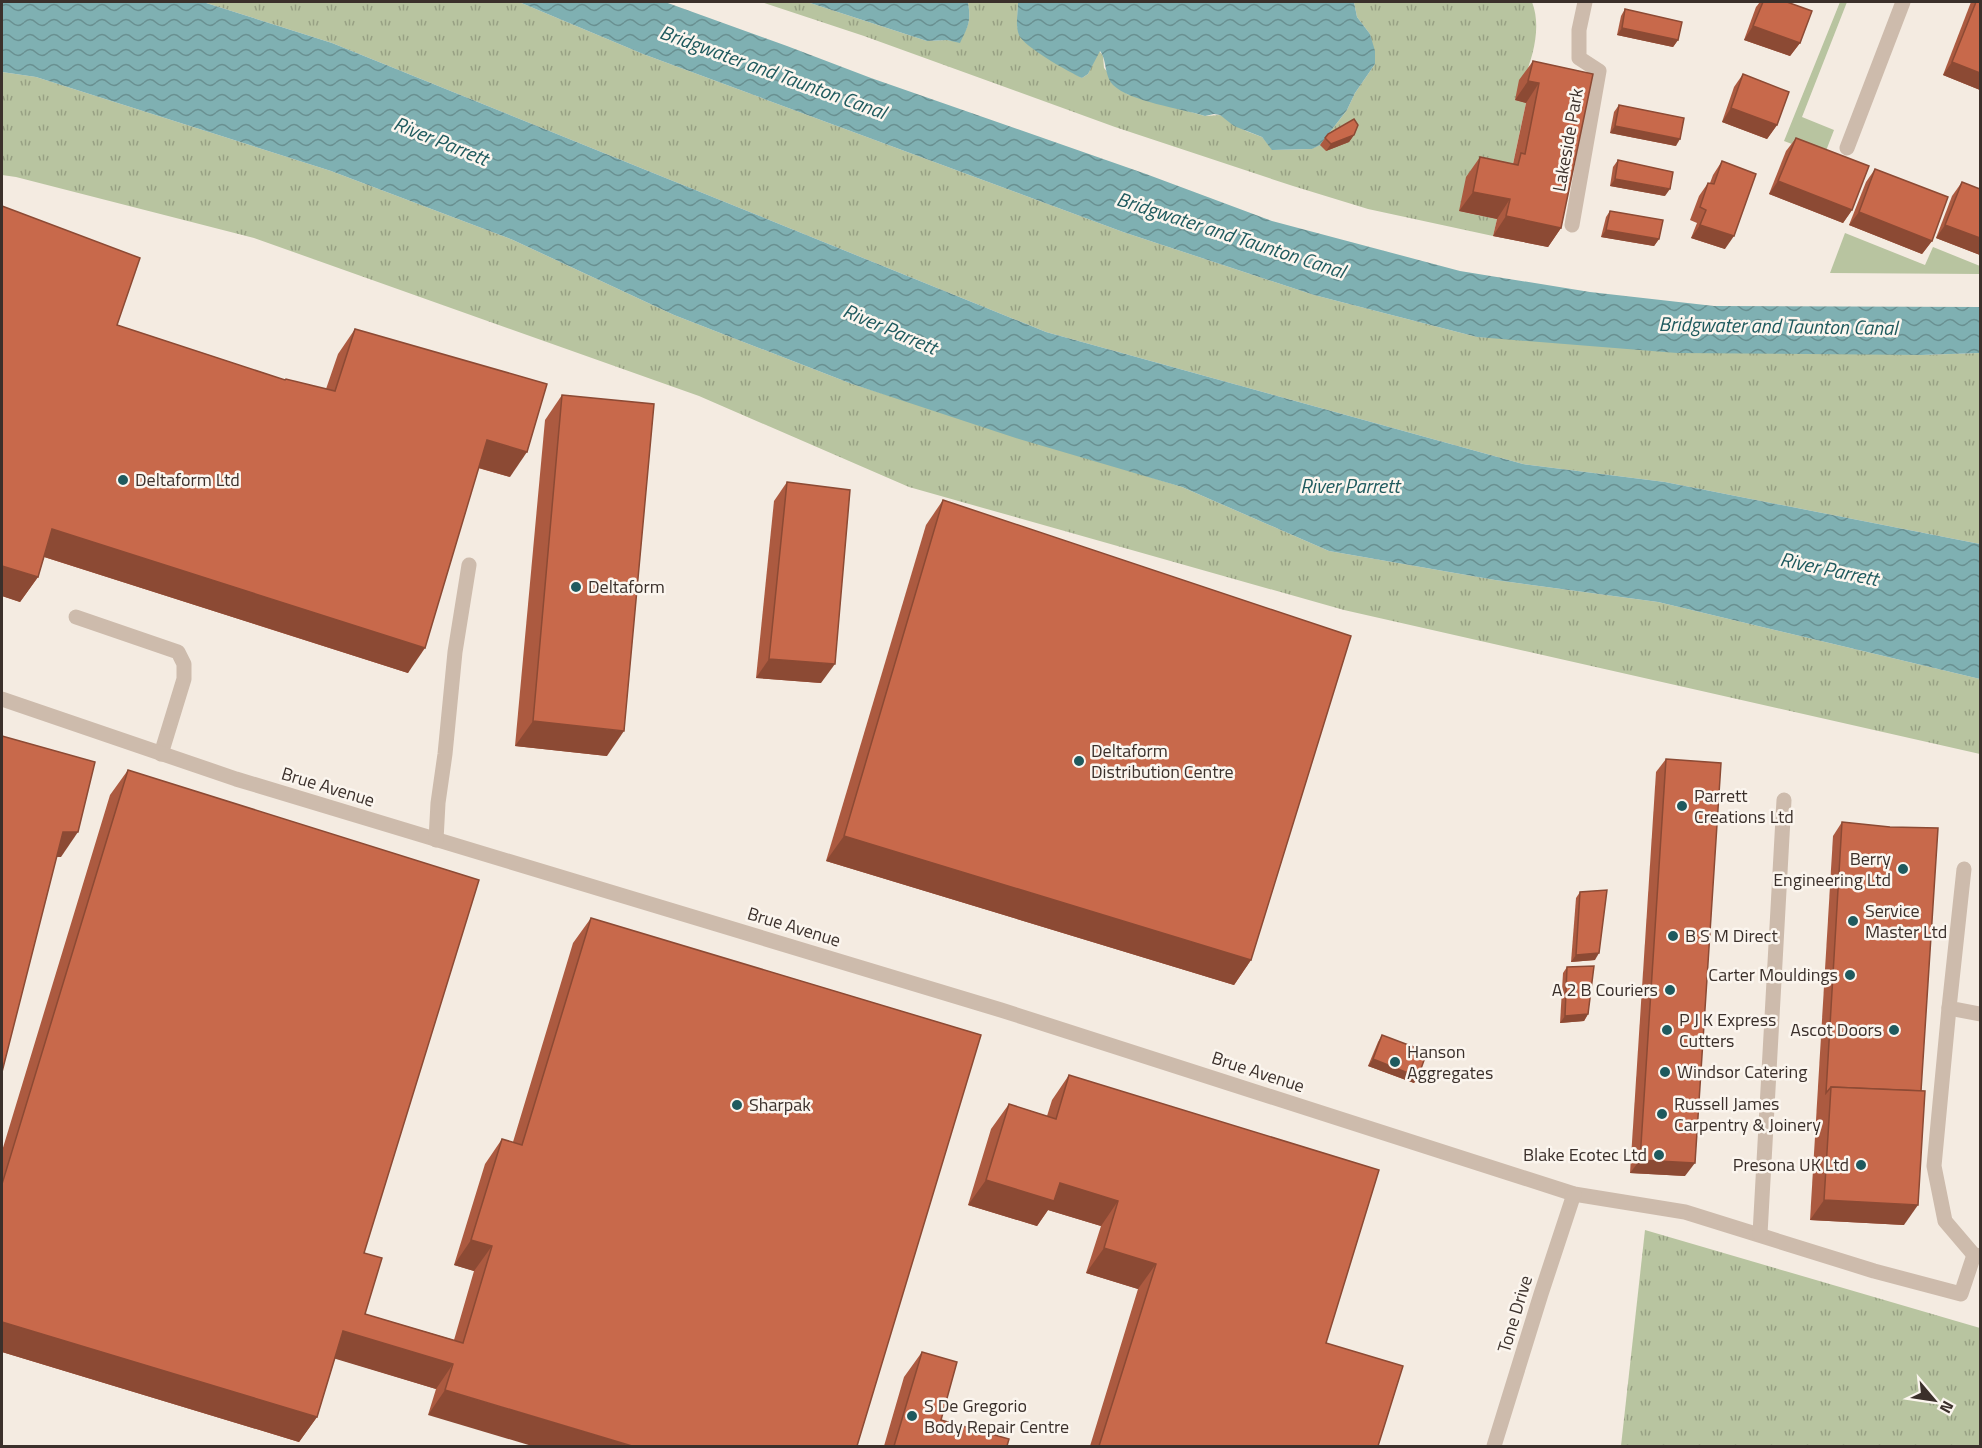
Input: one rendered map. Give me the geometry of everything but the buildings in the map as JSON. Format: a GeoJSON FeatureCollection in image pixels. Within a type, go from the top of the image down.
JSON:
{"type":"FeatureCollection","features":[{"type":"Feature","properties":{"kind":"street","name":"Lakeside Park"},"geometry":{"type":"LineString","coordinates":[[1572,225],[1599,71],[1579,58],[1579,30],[1585,2]]}},
{"type":"Feature","properties":{"kind":"street"},"geometry":{"type":"LineString","coordinates":[[1847,148],[1903,2]]}},
{"type":"Feature","properties":{"kind":"street"},"geometry":{"type":"LineString","coordinates":[[436,840],[455,652],[469,565]]}},
{"type":"Feature","properties":{"kind":"street"},"geometry":{"type":"LineString","coordinates":[[76,616],[178,652],[184,664],[184,679],[161,754]]}},
{"type":"Feature","properties":{"kind":"street","name":"Brue Avenue"},"geometry":{"type":"LineString","coordinates":[[2,699],[236,779],[1001,1010],[1574,1194],[1686,1212],[1874,1271],[1961,1294],[1977,1255]]}},
{"type":"Feature","properties":{"kind":"street"},"geometry":{"type":"LineString","coordinates":[[1761,1234],[1784,800]]}},
{"type":"Feature","properties":{"kind":"street"},"geometry":{"type":"LineString","coordinates":[[1964,869],[1934,1166],[1945,1221],[1977,1255]]}},
{"type":"Feature","properties":{"kind":"street"},"geometry":{"type":"LineString","coordinates":[[1949,1008],[1980,1014]]}},
{"type":"Feature","properties":{"kind":"street","name":"Tone Drive"},"geometry":{"type":"LineString","coordinates":[[1494,1446],[1574,1194]]}},
{"type":"Feature","properties":{"kind":"green space"},"geometry":{"type":"Polygon","coordinates":[[[203,2],[519,2],[643,54],[1123,232],[1314,295],[1477,337],[1921,355],[1980,353],[1980,544],[1665,482],[1523,464],[1046,332],[332,43],[203,2]]]}},
{"type":"Feature","properties":{"kind":"green space"},"geometry":{"type":"Polygon","coordinates":[[[761,2],[807,2],[927,41],[959,42],[968,23],[968,2],[1018,2],[1017,27],[1058,64],[1082,78],[1088,74],[1099,51],[1103,56],[1104,68],[1127,94],[1205,116],[1220,115],[1246,131],[1262,137],[1273,150],[1311,149],[1320,145],[1347,110],[1355,93],[1375,64],[1370,34],[1357,17],[1354,2],[1532,2],[1536,26],[1533,52],[1515,100],[1526,103],[1511,173],[1459,211],[1497,219],[1493,236],[1368,209],[1293,186],[1115,127],[864,36],[761,2]]]}},
{"type":"Feature","properties":{"kind":"green space"},"geometry":{"type":"Polygon","coordinates":[[[1840,2],[1847,2],[1802,117],[1834,130],[1824,156],[1784,141],[1840,2]]]}},
{"type":"Feature","properties":{"kind":"green space"},"geometry":{"type":"Polygon","coordinates":[[[2,72],[36,77],[331,171],[513,240],[674,315],[852,384],[1182,487],[1329,551],[1495,580],[1658,602],[1980,679],[1980,754],[1344,610],[909,487],[699,396],[254,238],[2,175],[2,72]]]}},
{"type":"Feature","properties":{"kind":"green space"},"geometry":{"type":"Polygon","coordinates":[[[1845,233],[1925,265],[1933,247],[1980,266],[1980,274],[1830,273],[1845,233]]]}},
{"type":"Feature","properties":{"kind":"green space"},"geometry":{"type":"Polygon","coordinates":[[[1645,1230],[1980,1328],[1980,1446],[1621,1446],[1645,1230]]]}},
{"type":"Feature","properties":{"kind":"water","name":"River Parrett"},"geometry":{"type":"Polygon","coordinates":[[[2,2],[203,2],[332,43],[1046,332],[1523,464],[1665,482],[1980,544],[1980,679],[1658,602],[1495,580],[1329,551],[1182,487],[1019,439],[852,384],[674,315],[513,240],[331,171],[36,77],[2,72],[2,2]]]}},
{"type":"Feature","properties":{"kind":"water","name":"Bridgwater and Taunton Canal"},"geometry":{"type":"Polygon","coordinates":[[[519,2],[665,2],[1272,221],[1460,271],[1590,292],[1714,306],[1980,307],[1980,353],[1921,355],[1677,353],[1477,337],[1314,295],[1123,232],[643,54],[519,2]]]}},
{"type":"Feature","properties":{"kind":"water"},"geometry":{"type":"Polygon","coordinates":[[[807,2],[968,2],[969,19],[960,43],[947,40],[927,41],[807,2]]]}},
{"type":"Feature","properties":{"kind":"water"},"geometry":{"type":"Polygon","coordinates":[[[1018,2],[1354,2],[1357,17],[1370,34],[1375,51],[1375,64],[1355,93],[1347,110],[1320,145],[1312,149],[1272,150],[1262,137],[1234,126],[1220,115],[1205,116],[1143,100],[1121,91],[1110,81],[1100,51],[1088,74],[1082,78],[1058,65],[1029,46],[1019,35],[1018,2]]]}},
{"type":"Feature","properties":{"kind":"place","name":"Deltaform Ltd"},"geometry":{"type":"Point","coordinates":[123,480]}},
{"type":"Feature","properties":{"kind":"place","name":"Deltaform"},"geometry":{"type":"Point","coordinates":[576,587]}},
{"type":"Feature","properties":{"kind":"place","name":"Deltaform Distribution Centre"},"geometry":{"type":"Point","coordinates":[1079,761]}},
{"type":"Feature","properties":{"kind":"place","name":"Parrett Creations Ltd"},"geometry":{"type":"Point","coordinates":[1682,806]}},
{"type":"Feature","properties":{"kind":"place","name":"Berry Engineering Ltd"},"geometry":{"type":"Point","coordinates":[1903,869]}},
{"type":"Feature","properties":{"kind":"place","name":"Service Master Ltd"},"geometry":{"type":"Point","coordinates":[1853,921]}},
{"type":"Feature","properties":{"kind":"place","name":"B S M Direct"},"geometry":{"type":"Point","coordinates":[1673,936]}},
{"type":"Feature","properties":{"kind":"place","name":"Carter Mouldings"},"geometry":{"type":"Point","coordinates":[1850,975]}},
{"type":"Feature","properties":{"kind":"place","name":"A 2 B Couriers"},"geometry":{"type":"Point","coordinates":[1670,990]}},
{"type":"Feature","properties":{"kind":"place","name":"P J K Express Cutters"},"geometry":{"type":"Point","coordinates":[1667,1030]}},
{"type":"Feature","properties":{"kind":"place","name":"Ascot Doors"},"geometry":{"type":"Point","coordinates":[1894,1030]}},
{"type":"Feature","properties":{"kind":"place","name":"Hanson Aggregates"},"geometry":{"type":"Point","coordinates":[1395,1062]}},
{"type":"Feature","properties":{"kind":"place","name":"Windsor Catering"},"geometry":{"type":"Point","coordinates":[1665,1072]}},
{"type":"Feature","properties":{"kind":"place","name":"Sharpak"},"geometry":{"type":"Point","coordinates":[737,1105]}},
{"type":"Feature","properties":{"kind":"place","name":"Russell James Carpentry & Joinery"},"geometry":{"type":"Point","coordinates":[1662,1114]}},
{"type":"Feature","properties":{"kind":"place","name":"Blake Ecotec Ltd"},"geometry":{"type":"Point","coordinates":[1659,1155]}},
{"type":"Feature","properties":{"kind":"place","name":"Presona UK Ltd"},"geometry":{"type":"Point","coordinates":[1861,1165]}},
{"type":"Feature","properties":{"kind":"place","name":"S De Gregorio Body Repair Centre"},"geometry":{"type":"Point","coordinates":[912,1416]}}]}
